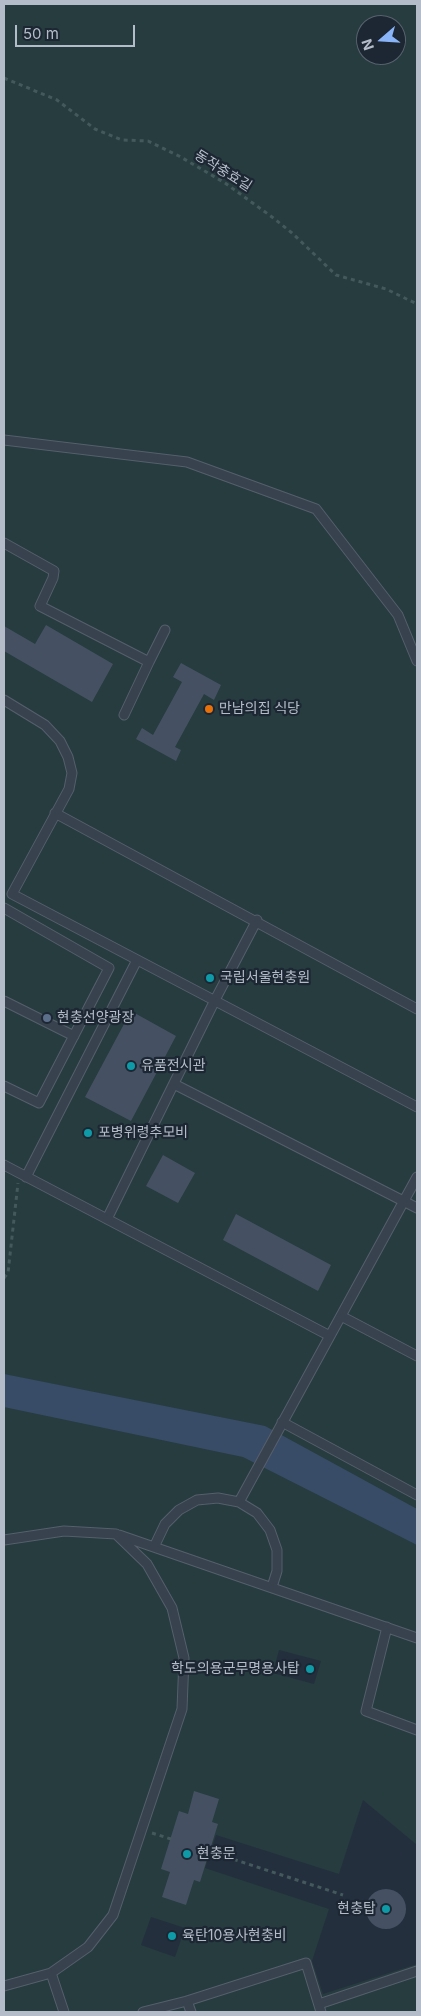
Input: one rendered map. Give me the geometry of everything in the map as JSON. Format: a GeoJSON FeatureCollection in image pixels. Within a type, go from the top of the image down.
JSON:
{"type":"FeatureCollection","features":[{"type":"Feature","properties":{"kind":"lane"},"geometry":{"type":"LineString","coordinates":[[4,440],[187,462],[316,509],[398,615],[417,661]]}},
{"type":"Feature","properties":{"kind":"lane"},"geometry":{"type":"LineString","coordinates":[[4,543],[54,572],[54,578],[40,606],[148,662]]}},
{"type":"Feature","properties":{"kind":"lane"},"geometry":{"type":"LineString","coordinates":[[124,716],[148,662],[165,630]]}},
{"type":"Feature","properties":{"kind":"lane"},"geometry":{"type":"LineString","coordinates":[[4,700],[45,725],[60,741],[68,757],[72,773],[69,789],[4,909],[109,968],[39,1103],[4,1086]]}},
{"type":"Feature","properties":{"kind":"lane"},"geometry":{"type":"LineString","coordinates":[[55,812],[257,920],[417,1009]]}},
{"type":"Feature","properties":{"kind":"lane"},"geometry":{"type":"LineString","coordinates":[[12,894],[417,1107]]}},
{"type":"Feature","properties":{"kind":"lane"},"geometry":{"type":"LineString","coordinates":[[107,1220],[215,1000],[257,920]]}},
{"type":"Feature","properties":{"kind":"lane"},"geometry":{"type":"LineString","coordinates":[[22,1175],[138,960]]}},
{"type":"Feature","properties":{"kind":"lane"},"geometry":{"type":"LineString","coordinates":[[4,1001],[74,1036]]}},
{"type":"Feature","properties":{"kind":"lane"},"geometry":{"type":"LineString","coordinates":[[174,1084],[417,1208]]}},
{"type":"Feature","properties":{"kind":"lane"},"geometry":{"type":"LineString","coordinates":[[4,1165],[330,1336]]}},
{"type":"Feature","properties":{"kind":"lane"},"geometry":{"type":"LineString","coordinates":[[238,1502],[417,1177]]}},
{"type":"Feature","properties":{"kind":"lane"},"geometry":{"type":"LineString","coordinates":[[341,1316],[417,1356]]}},
{"type":"Feature","properties":{"kind":"lane"},"geometry":{"type":"LineString","coordinates":[[282,1422],[417,1495]]}},
{"type":"Feature","properties":{"kind":"lane"},"geometry":{"type":"LineString","coordinates":[[154,1547],[165,1524],[179,1510],[197,1500],[218,1498],[238,1502],[257,1513],[270,1530],[277,1550],[277,1571],[272,1587]]}},
{"type":"Feature","properties":{"kind":"lane"},"geometry":{"type":"LineString","coordinates":[[4,1540],[64,1531],[116,1534],[417,1638]]}},
{"type":"Feature","properties":{"kind":"lane"},"geometry":{"type":"LineString","coordinates":[[4,1986],[51,1973],[88,1947],[113,1915],[182,1709],[184,1658],[172,1608],[148,1564],[116,1534]]}},
{"type":"Feature","properties":{"kind":"lane"},"geometry":{"type":"LineString","coordinates":[[387,1627],[366,1711],[417,1730]]}},
{"type":"Feature","properties":{"kind":"lane"},"geometry":{"type":"LineString","coordinates":[[143,2012],[187,2001],[306,1963],[320,2008],[417,1971]]}},
{"type":"Feature","properties":{"kind":"lane"},"geometry":{"type":"LineString","coordinates":[[51,1973],[64,2012]]}},
{"type":"Feature","properties":{"kind":"lane"},"geometry":{"type":"LineString","coordinates":[[187,2001],[191,2012]]}},
{"type":"Feature","properties":{"kind":"path","name":"동작충효길"},"geometry":{"type":"LineString","coordinates":[[4,78],[57,100],[95,129],[122,140],[148,141],[179,156],[224,182],[272,217],[292,233],[336,276],[386,290],[417,304]]}},
{"type":"Feature","properties":{"kind":"path"},"geometry":{"type":"LineString","coordinates":[[4,1278],[8,1273],[22,1175]]}},
{"type":"Feature","properties":{"kind":"path"},"geometry":{"type":"LineString","coordinates":[[141,1830],[171,1839]]}},
{"type":"Feature","properties":{"kind":"path"},"geometry":{"type":"LineString","coordinates":[[211,1852],[344,1895]]}},
{"type":"Feature","properties":{"kind":"green space","name":"국립서울현충원"},"geometry":{"type":"Polygon","coordinates":[[[4,4],[417,4],[417,1845],[363,1800],[339,1874],[216,1835],[205,1868],[329,1909],[312,1961],[323,1994],[417,1964],[417,2012],[4,2012],[4,4]],[[279,1650],[273,1673],[314,1684],[321,1661],[279,1650]],[[151,1917],[141,1945],[175,1957],[185,1928],[151,1917]]]}},
{"type":"Feature","properties":{"kind":"water"},"geometry":{"type":"Polygon","coordinates":[[[4,1374],[265,1426],[417,1509],[417,1545],[243,1457],[4,1407],[4,1374]]]}},
{"type":"Feature","properties":{"kind":"building"},"geometry":{"type":"Polygon","coordinates":[[[46,625],[113,664],[92,702],[4,651],[4,626],[35,644],[46,625]]]}},
{"type":"Feature","properties":{"kind":"building"},"geometry":{"type":"Polygon","coordinates":[[[181,663],[221,685],[214,700],[204,694],[175,747],[181,750],[176,761],[136,739],[142,728],[153,735],[182,682],[173,677],[181,663]]]}},
{"type":"Feature","properties":{"kind":"building","name":"유품전시관"},"geometry":{"type":"Polygon","coordinates":[[[131,1011],[176,1036],[131,1121],[85,1097],[131,1011]]]}},
{"type":"Feature","properties":{"kind":"building"},"geometry":{"type":"Polygon","coordinates":[[[163,1155],[195,1173],[178,1203],[146,1186],[163,1155]]]}},
{"type":"Feature","properties":{"kind":"building"},"geometry":{"type":"Polygon","coordinates":[[[236,1214],[331,1265],[318,1291],[223,1240],[236,1214]]]}},
{"type":"Feature","properties":{"kind":"building","name":"현충문"},"geometry":{"type":"Polygon","coordinates":[[[194,1791],[219,1799],[212,1822],[218,1824],[200,1882],[194,1880],[186,1905],[162,1897],[170,1872],[161,1869],[179,1811],[188,1814],[194,1791]]]}},
{"type":"Feature","properties":{"kind":"building"},"geometry":{"type":"Polygon","coordinates":[[[386,1889],[400,1895],[406,1909],[400,1923],[386,1929],[372,1923],[366,1909],[372,1895],[386,1889]]]}},
{"type":"Feature","properties":{"kind":"place","name":"만남의집 식당"},"geometry":{"type":"Point","coordinates":[209,709]}},
{"type":"Feature","properties":{"kind":"place","name":"국립서울현충원"},"geometry":{"type":"Point","coordinates":[210,978]}},
{"type":"Feature","properties":{"kind":"place","name":"현충선양광장"},"geometry":{"type":"Point","coordinates":[47,1018]}},
{"type":"Feature","properties":{"kind":"place","name":"유품전시관"},"geometry":{"type":"Point","coordinates":[131,1066]}},
{"type":"Feature","properties":{"kind":"place","name":"포병위령추모비"},"geometry":{"type":"Point","coordinates":[88,1133]}},
{"type":"Feature","properties":{"kind":"place","name":"학도의용군무명용사탑"},"geometry":{"type":"Point","coordinates":[310,1669]}},
{"type":"Feature","properties":{"kind":"place","name":"현충문"},"geometry":{"type":"Point","coordinates":[187,1854]}},
{"type":"Feature","properties":{"kind":"place","name":"현충탑"},"geometry":{"type":"Point","coordinates":[386,1909]}},
{"type":"Feature","properties":{"kind":"place","name":"육탄10용사현충비"},"geometry":{"type":"Point","coordinates":[172,1936]}}]}
